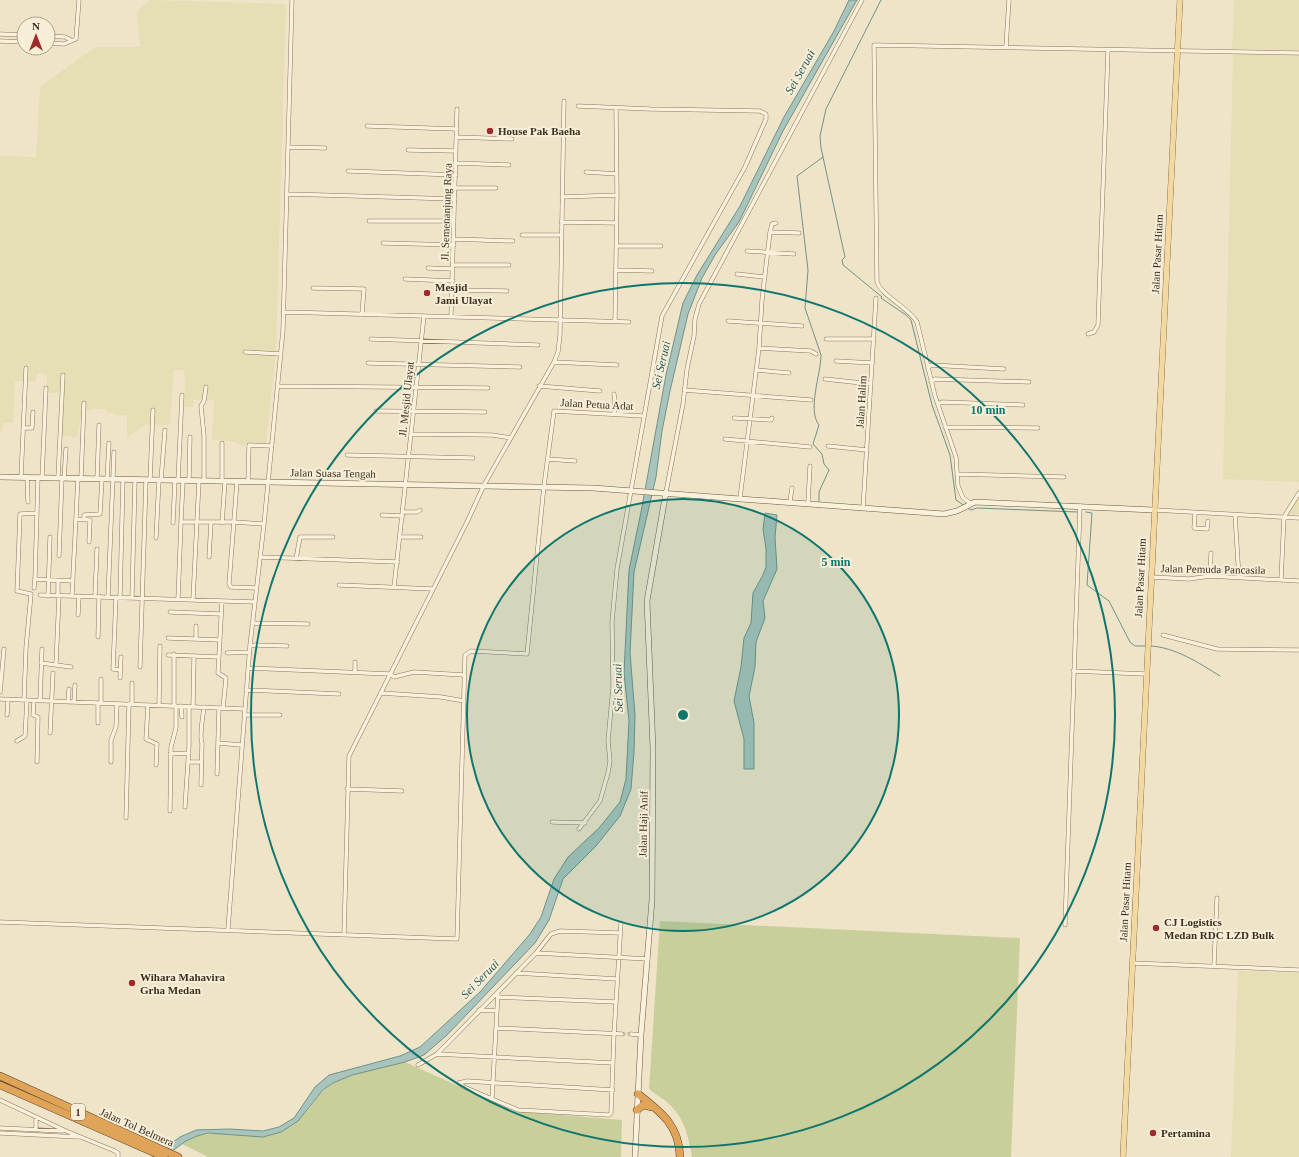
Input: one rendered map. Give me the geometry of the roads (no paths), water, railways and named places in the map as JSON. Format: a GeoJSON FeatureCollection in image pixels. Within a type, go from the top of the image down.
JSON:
{"type":"FeatureCollection","features":[{"type":"Feature","properties":{"kind":"highway","name":"Jalan Tol Belmera"},"geometry":{"type":"LineString","coordinates":[[0,1076],[154,1150],[164,1157]]}},
{"type":"Feature","properties":{"kind":"highway","name":"Jalan Tol Belmera"},"geometry":{"type":"LineString","coordinates":[[0,1085],[154,1150],[176,1156]]}},
{"type":"Feature","properties":{"kind":"highway"},"geometry":{"type":"LineString","coordinates":[[638,1094],[658,1109],[671,1125],[678,1141],[679,1157]]}},
{"type":"Feature","properties":{"kind":"highway"},"geometry":{"type":"LineString","coordinates":[[637,1110],[643,1105],[650,1106],[663,1117],[673,1132],[679,1157]]}},
{"type":"Feature","properties":{"kind":"main road","name":"Jalan Pasar Hitam"},"geometry":{"type":"LineString","coordinates":[[1123,1157],[1153,510],[1180,0]]}},
{"type":"Feature","properties":{"kind":"main road","name":"Jalan Suasa Tengah"},"geometry":{"type":"LineString","coordinates":[[0,477],[544,486],[666,492],[944,514],[962,508],[969,503]]}},
{"type":"Feature","properties":{"kind":"main road","name":"Jalan Haji Anif"},"geometry":{"type":"LineString","coordinates":[[635,1157],[641,1035],[652,900],[654,774],[647,601],[666,492]]}},
{"type":"Feature","properties":{"kind":"main road"},"geometry":{"type":"LineString","coordinates":[[969,503],[1080,506],[1153,510]]}},
{"type":"Feature","properties":{"kind":"street"},"geometry":{"type":"LineString","coordinates":[[56,44],[64,44],[76,39],[79,0]]}},
{"type":"Feature","properties":{"kind":"street"},"geometry":{"type":"LineString","coordinates":[[228,929],[249,652],[264,524],[284,312],[292,0]]}},
{"type":"Feature","properties":{"kind":"street"},"geometry":{"type":"LineString","coordinates":[[666,492],[694,336],[695,319],[700,304],[862,0]]}},
{"type":"Feature","properties":{"kind":"street"},"geometry":{"type":"LineString","coordinates":[[1006,48],[1009,0]]}},
{"type":"Feature","properties":{"kind":"street"},"geometry":{"type":"LineString","coordinates":[[0,34],[16,35]]}},
{"type":"Feature","properties":{"kind":"street"},"geometry":{"type":"LineString","coordinates":[[56,36],[65,37],[71,40]]}},
{"type":"Feature","properties":{"kind":"street"},"geometry":{"type":"LineString","coordinates":[[0,41],[16,42]]}},
{"type":"Feature","properties":{"kind":"street"},"geometry":{"type":"LineString","coordinates":[[969,503],[960,493],[958,486],[956,457],[931,382],[917,322],[912,315],[878,285],[876,278],[873,48],[876,45],[1299,53]]}},
{"type":"Feature","properties":{"kind":"street"},"geometry":{"type":"LineString","coordinates":[[1088,334],[1094,332],[1098,325],[1108,50]]}},
{"type":"Feature","properties":{"kind":"street"},"geometry":{"type":"LineString","coordinates":[[344,934],[349,756],[508,437],[554,362],[559,343],[564,101]]}},
{"type":"Feature","properties":{"kind":"street"},"geometry":{"type":"LineString","coordinates":[[578,106],[760,111],[766,114],[766,119],[744,167],[662,316],[630,490],[615,588],[612,622],[613,687],[608,741],[610,761],[600,801],[579,829]]}},
{"type":"Feature","properties":{"kind":"street"},"geometry":{"type":"LineString","coordinates":[[615,322],[617,195],[616,108]]}},
{"type":"Feature","properties":{"kind":"street","name":"Jl. Semenanjung Raya"},"geometry":{"type":"LineString","coordinates":[[451,316],[457,109]]}},
{"type":"Feature","properties":{"kind":"street"},"geometry":{"type":"LineString","coordinates":[[367,126],[457,128]]}},
{"type":"Feature","properties":{"kind":"street"},"geometry":{"type":"LineString","coordinates":[[457,137],[512,139]]}},
{"type":"Feature","properties":{"kind":"street"},"geometry":{"type":"LineString","coordinates":[[288,147],[325,148]]}},
{"type":"Feature","properties":{"kind":"street"},"geometry":{"type":"LineString","coordinates":[[408,150],[456,151]]}},
{"type":"Feature","properties":{"kind":"street"},"geometry":{"type":"LineString","coordinates":[[456,163],[509,165]]}},
{"type":"Feature","properties":{"kind":"street"},"geometry":{"type":"LineString","coordinates":[[348,171],[456,175]]}},
{"type":"Feature","properties":{"kind":"street"},"geometry":{"type":"LineString","coordinates":[[586,172],[617,174]]}},
{"type":"Feature","properties":{"kind":"street"},"geometry":{"type":"LineString","coordinates":[[455,188],[496,188]]}},
{"type":"Feature","properties":{"kind":"street"},"geometry":{"type":"LineString","coordinates":[[288,194],[455,199]]}},
{"type":"Feature","properties":{"kind":"street"},"geometry":{"type":"LineString","coordinates":[[562,197],[617,195]]}},
{"type":"Feature","properties":{"kind":"street"},"geometry":{"type":"LineString","coordinates":[[369,221],[454,221]]}},
{"type":"Feature","properties":{"kind":"street"},"geometry":{"type":"LineString","coordinates":[[562,222],[616,223]]}},
{"type":"Feature","properties":{"kind":"street"},"geometry":{"type":"LineString","coordinates":[[740,498],[759,348],[770,232],[772,224],[776,223]]}},
{"type":"Feature","properties":{"kind":"street"},"geometry":{"type":"LineString","coordinates":[[770,232],[800,233]]}},
{"type":"Feature","properties":{"kind":"street"},"geometry":{"type":"LineString","coordinates":[[522,235],[561,235]]}},
{"type":"Feature","properties":{"kind":"street"},"geometry":{"type":"LineString","coordinates":[[454,239],[513,240]]}},
{"type":"Feature","properties":{"kind":"street"},"geometry":{"type":"LineString","coordinates":[[383,244],[454,245]]}},
{"type":"Feature","properties":{"kind":"street"},"geometry":{"type":"LineString","coordinates":[[616,246],[661,246]]}},
{"type":"Feature","properties":{"kind":"street"},"geometry":{"type":"LineString","coordinates":[[747,251],[794,254]]}},
{"type":"Feature","properties":{"kind":"street"},"geometry":{"type":"LineString","coordinates":[[428,268],[509,265]]}},
{"type":"Feature","properties":{"kind":"street"},"geometry":{"type":"LineString","coordinates":[[615,270],[652,271]]}},
{"type":"Feature","properties":{"kind":"street"},"geometry":{"type":"LineString","coordinates":[[737,274],[765,276]]}},
{"type":"Feature","properties":{"kind":"street"},"geometry":{"type":"LineString","coordinates":[[405,279],[453,281]]}},
{"type":"Feature","properties":{"kind":"street"},"geometry":{"type":"LineString","coordinates":[[313,288],[364,289],[362,314]]}},
{"type":"Feature","properties":{"kind":"street"},"geometry":{"type":"LineString","coordinates":[[452,290],[507,291]]}},
{"type":"Feature","properties":{"kind":"street","name":"Jalan Halim"},"geometry":{"type":"LineString","coordinates":[[863,508],[876,298]]}},
{"type":"Feature","properties":{"kind":"street"},"geometry":{"type":"LineString","coordinates":[[284,312],[628,322]]}},
{"type":"Feature","properties":{"kind":"street","name":"Jl. Mesjid Ulayat"},"geometry":{"type":"LineString","coordinates":[[394,587],[398,562],[424,316]]}},
{"type":"Feature","properties":{"kind":"street"},"geometry":{"type":"LineString","coordinates":[[728,321],[802,326]]}},
{"type":"Feature","properties":{"kind":"street"},"geometry":{"type":"LineString","coordinates":[[371,339],[538,345]]}},
{"type":"Feature","properties":{"kind":"street"},"geometry":{"type":"LineString","coordinates":[[826,339],[874,339]]}},
{"type":"Feature","properties":{"kind":"street"},"geometry":{"type":"LineString","coordinates":[[759,348],[811,350],[816,354]]}},
{"type":"Feature","properties":{"kind":"street"},"geometry":{"type":"LineString","coordinates":[[245,352],[281,354]]}},
{"type":"Feature","properties":{"kind":"street"},"geometry":{"type":"LineString","coordinates":[[836,361],[872,363]]}},
{"type":"Feature","properties":{"kind":"street"},"geometry":{"type":"LineString","coordinates":[[554,362],[617,365]]}},
{"type":"Feature","properties":{"kind":"street"},"geometry":{"type":"LineString","coordinates":[[368,363],[520,367]]}},
{"type":"Feature","properties":{"kind":"street"},"geometry":{"type":"LineString","coordinates":[[928,368],[931,365],[1004,369]]}},
{"type":"Feature","properties":{"kind":"street"},"geometry":{"type":"LineString","coordinates":[[21,477],[26,368]]}},
{"type":"Feature","properties":{"kind":"street"},"geometry":{"type":"LineString","coordinates":[[756,370],[789,373]]}},
{"type":"Feature","properties":{"kind":"street"},"geometry":{"type":"LineString","coordinates":[[59,556],[63,375]]}},
{"type":"Feature","properties":{"kind":"street"},"geometry":{"type":"LineString","coordinates":[[825,379],[871,384]]}},
{"type":"Feature","properties":{"kind":"street"},"geometry":{"type":"LineString","coordinates":[[931,382],[935,379],[1029,382]]}},
{"type":"Feature","properties":{"kind":"street"},"geometry":{"type":"LineString","coordinates":[[193,599],[204,436],[201,422],[201,406],[205,399],[206,386]]}},
{"type":"Feature","properties":{"kind":"street"},"geometry":{"type":"LineString","coordinates":[[278,386],[488,388]]}},
{"type":"Feature","properties":{"kind":"street"},"geometry":{"type":"LineString","coordinates":[[539,386],[600,390]]}},
{"type":"Feature","properties":{"kind":"street"},"geometry":{"type":"LineString","coordinates":[[34,588],[37,513],[46,388]]}},
{"type":"Feature","properties":{"kind":"street"},"geometry":{"type":"LineString","coordinates":[[684,390],[811,400]]}},
{"type":"Feature","properties":{"kind":"street"},"geometry":{"type":"LineString","coordinates":[[614,394],[614,414]]}},
{"type":"Feature","properties":{"kind":"street"},"geometry":{"type":"LineString","coordinates":[[178,599],[181,522],[182,395]]}},
{"type":"Feature","properties":{"kind":"street"},"geometry":{"type":"LineString","coordinates":[[938,404],[942,402],[1023,405]]}},
{"type":"Feature","properties":{"kind":"street"},"geometry":{"type":"LineString","coordinates":[[72,596],[84,403]]}},
{"type":"Feature","properties":{"kind":"street"},"geometry":{"type":"LineString","coordinates":[[140,667],[148,480],[154,410]]}},
{"type":"Feature","properties":{"kind":"street"},"geometry":{"type":"LineString","coordinates":[[376,410],[485,412]]}},
{"type":"Feature","properties":{"kind":"street","name":"Jalan Petua Adat"},"geometry":{"type":"LineString","coordinates":[[464,675],[465,655],[468,652],[526,654],[544,486],[554,411],[643,416]]}},
{"type":"Feature","properties":{"kind":"street"},"geometry":{"type":"LineString","coordinates":[[23,428],[32,428],[33,412]]}},
{"type":"Feature","properties":{"kind":"street"},"geometry":{"type":"LineString","coordinates":[[734,418],[771,420],[772,418]]}},
{"type":"Feature","properties":{"kind":"street"},"geometry":{"type":"LineString","coordinates":[[99,425],[105,479],[108,597]]}},
{"type":"Feature","properties":{"kind":"street"},"geometry":{"type":"LineString","coordinates":[[945,427],[1038,428]]}},
{"type":"Feature","properties":{"kind":"street"},"geometry":{"type":"LineString","coordinates":[[156,538],[165,430]]}},
{"type":"Feature","properties":{"kind":"street"},"geometry":{"type":"LineString","coordinates":[[411,434],[508,437]]}},
{"type":"Feature","properties":{"kind":"street"},"geometry":{"type":"LineString","coordinates":[[173,523],[190,437]]}},
{"type":"Feature","properties":{"kind":"street"},"geometry":{"type":"LineString","coordinates":[[726,439],[810,447]]}},
{"type":"Feature","properties":{"kind":"street"},"geometry":{"type":"LineString","coordinates":[[84,519],[84,515],[100,514],[109,443]]}},
{"type":"Feature","properties":{"kind":"street"},"geometry":{"type":"LineString","coordinates":[[222,443],[222,523]]}},
{"type":"Feature","properties":{"kind":"street"},"geometry":{"type":"LineString","coordinates":[[248,482],[249,446],[271,446]]}},
{"type":"Feature","properties":{"kind":"street"},"geometry":{"type":"LineString","coordinates":[[828,446],[867,450]]}},
{"type":"Feature","properties":{"kind":"street"},"geometry":{"type":"LineString","coordinates":[[61,478],[66,449]]}},
{"type":"Feature","properties":{"kind":"street"},"geometry":{"type":"LineString","coordinates":[[105,479],[114,452]]}},
{"type":"Feature","properties":{"kind":"street"},"geometry":{"type":"LineString","coordinates":[[347,455],[473,458]]}},
{"type":"Feature","properties":{"kind":"street"},"geometry":{"type":"LineString","coordinates":[[548,459],[575,461]]}},
{"type":"Feature","properties":{"kind":"street"},"geometry":{"type":"LineString","coordinates":[[808,503],[811,480],[810,466]]}},
{"type":"Feature","properties":{"kind":"street"},"geometry":{"type":"LineString","coordinates":[[957,474],[1064,477]]}},
{"type":"Feature","properties":{"kind":"street"},"geometry":{"type":"LineString","coordinates":[[28,477],[28,502]]}},
{"type":"Feature","properties":{"kind":"street"},"geometry":{"type":"LineString","coordinates":[[121,670],[113,669],[118,597],[123,479]]}},
{"type":"Feature","properties":{"kind":"street"},"geometry":{"type":"LineString","coordinates":[[132,598],[135,480]]}},
{"type":"Feature","properties":{"kind":"street"},"geometry":{"type":"LineString","coordinates":[[237,482],[229,584],[231,587],[256,588]]}},
{"type":"Feature","properties":{"kind":"street"},"geometry":{"type":"LineString","coordinates":[[790,501],[792,488]]}},
{"type":"Feature","properties":{"kind":"street"},"geometry":{"type":"LineString","coordinates":[[1281,580],[1284,517],[1299,493]]}},
{"type":"Feature","properties":{"kind":"street"},"geometry":{"type":"LineString","coordinates":[[1064,925],[1080,506]]}},
{"type":"Feature","properties":{"kind":"street"},"geometry":{"type":"LineString","coordinates":[[382,515],[403,514],[417,512],[420,510]]}},
{"type":"Feature","properties":{"kind":"street"},"geometry":{"type":"LineString","coordinates":[[1153,510],[1299,518]]}},
{"type":"Feature","properties":{"kind":"street"},"geometry":{"type":"LineString","coordinates":[[1195,512],[1194,528],[1206,529],[1208,521]]}},
{"type":"Feature","properties":{"kind":"street"},"geometry":{"type":"LineString","coordinates":[[17,741],[25,736],[26,648],[31,594],[17,591],[20,514],[37,513]]}},
{"type":"Feature","properties":{"kind":"street"},"geometry":{"type":"LineString","coordinates":[[1235,515],[1239,578]]}},
{"type":"Feature","properties":{"kind":"street"},"geometry":{"type":"LineString","coordinates":[[76,518],[90,520],[88,542]]}},
{"type":"Feature","properties":{"kind":"street"},"geometry":{"type":"LineString","coordinates":[[181,522],[233,522],[264,524]]}},
{"type":"Feature","properties":{"kind":"street"},"geometry":{"type":"LineString","coordinates":[[209,557],[211,523]]}},
{"type":"Feature","properties":{"kind":"street"},"geometry":{"type":"LineString","coordinates":[[48,596],[50,537]]}},
{"type":"Feature","properties":{"kind":"street"},"geometry":{"type":"LineString","coordinates":[[296,559],[300,537],[333,537]]}},
{"type":"Feature","properties":{"kind":"street"},"geometry":{"type":"LineString","coordinates":[[400,537],[421,537]]}},
{"type":"Feature","properties":{"kind":"street"},"geometry":{"type":"LineString","coordinates":[[97,549],[98,637]]}},
{"type":"Feature","properties":{"kind":"street"},"geometry":{"type":"LineString","coordinates":[[1210,576],[1211,553]]}},
{"type":"Feature","properties":{"kind":"street"},"geometry":{"type":"LineString","coordinates":[[260,557],[398,562]]}},
{"type":"Feature","properties":{"kind":"street","name":"Jalan Pemuda Pancasila"},"geometry":{"type":"LineString","coordinates":[[1150,577],[1189,579],[1210,576],[1299,581]]}},
{"type":"Feature","properties":{"kind":"street"},"geometry":{"type":"LineString","coordinates":[[35,579],[73,582]]}},
{"type":"Feature","properties":{"kind":"street"},"geometry":{"type":"LineString","coordinates":[[56,664],[59,596],[58,582]]}},
{"type":"Feature","properties":{"kind":"street"},"geometry":{"type":"LineString","coordinates":[[339,585],[433,589]]}},
{"type":"Feature","properties":{"kind":"street"},"geometry":{"type":"LineString","coordinates":[[40,595],[255,602]]}},
{"type":"Feature","properties":{"kind":"street"},"geometry":{"type":"LineString","coordinates":[[78,615],[79,596]]}},
{"type":"Feature","properties":{"kind":"street"},"geometry":{"type":"LineString","coordinates":[[217,774],[221,708],[226,678],[218,673],[222,601]]}},
{"type":"Feature","properties":{"kind":"street"},"geometry":{"type":"LineString","coordinates":[[170,612],[221,614]]}},
{"type":"Feature","properties":{"kind":"street"},"geometry":{"type":"LineString","coordinates":[[252,623],[308,624]]}},
{"type":"Feature","properties":{"kind":"street"},"geometry":{"type":"LineString","coordinates":[[196,626],[196,639]]}},
{"type":"Feature","properties":{"kind":"street"},"geometry":{"type":"LineString","coordinates":[[1163,636],[1217,649],[1299,650]]}},
{"type":"Feature","properties":{"kind":"street"},"geometry":{"type":"LineString","coordinates":[[168,638],[220,640]]}},
{"type":"Feature","properties":{"kind":"street"},"geometry":{"type":"LineString","coordinates":[[250,645],[287,646]]}},
{"type":"Feature","properties":{"kind":"street"},"geometry":{"type":"LineString","coordinates":[[159,705],[160,646]]}},
{"type":"Feature","properties":{"kind":"street"},"geometry":{"type":"LineString","coordinates":[[0,692],[1,664],[4,649]]}},
{"type":"Feature","properties":{"kind":"street"},"geometry":{"type":"LineString","coordinates":[[40,701],[42,649]]}},
{"type":"Feature","properties":{"kind":"street"},"geometry":{"type":"LineString","coordinates":[[227,653],[249,652]]}},
{"type":"Feature","properties":{"kind":"street"},"geometry":{"type":"LineString","coordinates":[[168,655],[174,654],[219,657]]}},
{"type":"Feature","properties":{"kind":"street"},"geometry":{"type":"LineString","coordinates":[[170,811],[170,754],[176,728],[174,654]]}},
{"type":"Feature","properties":{"kind":"street"},"geometry":{"type":"LineString","coordinates":[[185,807],[194,656]]}},
{"type":"Feature","properties":{"kind":"street"},"geometry":{"type":"LineString","coordinates":[[120,678],[122,657]]}},
{"type":"Feature","properties":{"kind":"street"},"geometry":{"type":"LineString","coordinates":[[355,662],[356,672]]}},
{"type":"Feature","properties":{"kind":"street"},"geometry":{"type":"LineString","coordinates":[[41,663],[71,667]]}},
{"type":"Feature","properties":{"kind":"street"},"geometry":{"type":"LineString","coordinates":[[0,922],[100,927],[228,929],[457,939],[464,675],[414,672],[394,677],[390,674],[248,668]]}},
{"type":"Feature","properties":{"kind":"street"},"geometry":{"type":"LineString","coordinates":[[1073,671],[1146,674]]}},
{"type":"Feature","properties":{"kind":"street"},"geometry":{"type":"LineString","coordinates":[[50,733],[53,673]]}},
{"type":"Feature","properties":{"kind":"street"},"geometry":{"type":"LineString","coordinates":[[98,723],[101,679]]}},
{"type":"Feature","properties":{"kind":"street"},"geometry":{"type":"LineString","coordinates":[[126,818],[132,683]]}},
{"type":"Feature","properties":{"kind":"street"},"geometry":{"type":"LineString","coordinates":[[74,702],[75,685]]}},
{"type":"Feature","properties":{"kind":"street"},"geometry":{"type":"LineString","coordinates":[[68,702],[69,689]]}},
{"type":"Feature","properties":{"kind":"street"},"geometry":{"type":"LineString","coordinates":[[246,690],[338,694]]}},
{"type":"Feature","properties":{"kind":"street"},"geometry":{"type":"LineString","coordinates":[[381,693],[441,697],[464,701]]}},
{"type":"Feature","properties":{"kind":"street"},"geometry":{"type":"LineString","coordinates":[[0,699],[244,709]]}},
{"type":"Feature","properties":{"kind":"street"},"geometry":{"type":"LineString","coordinates":[[7,715],[8,700]]}},
{"type":"Feature","properties":{"kind":"street"},"geometry":{"type":"LineString","coordinates":[[34,701],[33,715],[38,717],[37,762]]}},
{"type":"Feature","properties":{"kind":"street"},"geometry":{"type":"LineString","coordinates":[[110,762],[111,740],[116,727],[117,704]]}},
{"type":"Feature","properties":{"kind":"street"},"geometry":{"type":"LineString","coordinates":[[148,705],[146,739],[157,744],[156,765]]}},
{"type":"Feature","properties":{"kind":"street"},"geometry":{"type":"LineString","coordinates":[[182,706],[182,717]]}},
{"type":"Feature","properties":{"kind":"street"},"geometry":{"type":"LineString","coordinates":[[201,785],[202,743],[200,736],[203,726],[204,707]]}},
{"type":"Feature","properties":{"kind":"street"},"geometry":{"type":"LineString","coordinates":[[244,715],[280,716]]}},
{"type":"Feature","properties":{"kind":"street"},"geometry":{"type":"LineString","coordinates":[[218,743],[241,745]]}},
{"type":"Feature","properties":{"kind":"street"},"geometry":{"type":"LineString","coordinates":[[170,754],[189,753]]}},
{"type":"Feature","properties":{"kind":"street"},"geometry":{"type":"LineString","coordinates":[[188,762],[201,762]]}},
{"type":"Feature","properties":{"kind":"street"},"geometry":{"type":"LineString","coordinates":[[347,789],[402,791]]}},
{"type":"Feature","properties":{"kind":"street"},"geometry":{"type":"LineString","coordinates":[[552,822],[585,823]]}},
{"type":"Feature","properties":{"kind":"street"},"geometry":{"type":"LineString","coordinates":[[1214,966],[1217,898]]}},
{"type":"Feature","properties":{"kind":"street"},"geometry":{"type":"LineString","coordinates":[[613,1090],[493,1083],[459,1083],[464,1087],[518,1110],[609,1115],[612,1111],[613,1090],[614,1034],[621,923]]}},
{"type":"Feature","properties":{"kind":"street"},"geometry":{"type":"LineString","coordinates":[[418,1065],[438,1054],[479,1010],[536,953],[555,931],[620,933]]}},
{"type":"Feature","properties":{"kind":"street"},"geometry":{"type":"LineString","coordinates":[[536,953],[648,959]]}},
{"type":"Feature","properties":{"kind":"street"},"geometry":{"type":"LineString","coordinates":[[1132,963],[1299,970]]}},
{"type":"Feature","properties":{"kind":"street"},"geometry":{"type":"LineString","coordinates":[[516,973],[617,979]]}},
{"type":"Feature","properties":{"kind":"street"},"geometry":{"type":"LineString","coordinates":[[492,1099],[498,992]]}},
{"type":"Feature","properties":{"kind":"street"},"geometry":{"type":"LineString","coordinates":[[498,997],[616,1002]]}},
{"type":"Feature","properties":{"kind":"street"},"geometry":{"type":"LineString","coordinates":[[479,1010],[497,1011]]}},
{"type":"Feature","properties":{"kind":"street"},"geometry":{"type":"LineString","coordinates":[[497,1028],[622,1034]]}},
{"type":"Feature","properties":{"kind":"street"},"geometry":{"type":"LineString","coordinates":[[631,1034],[641,1035]]}},
{"type":"Feature","properties":{"kind":"street"},"geometry":{"type":"LineString","coordinates":[[438,1054],[613,1063]]}},
{"type":"Feature","properties":{"kind":"street"},"geometry":{"type":"LineString","coordinates":[[0,1100],[66,1131],[115,1151],[118,1157]]}},
{"type":"Feature","properties":{"kind":"street"},"geometry":{"type":"LineString","coordinates":[[36,1117],[36,1130]]}},
{"type":"Feature","properties":{"kind":"street"},"geometry":{"type":"LineString","coordinates":[[0,1128],[66,1131]]}},
{"type":"Feature","properties":{"kind":"street"},"geometry":{"type":"LineString","coordinates":[[0,1133],[82,1137]]}},
{"type":"Feature","properties":{"kind":"water"},"geometry":{"type":"Polygon","coordinates":[[[849,0],[857,0],[783,131],[739,222],[715,255],[702,278],[688,314],[662,431],[656,477],[634,572],[630,653],[635,715],[634,752],[631,789],[620,816],[596,846],[563,879],[549,920],[535,943],[447,1035],[424,1055],[405,1062],[352,1075],[333,1083],[323,1090],[298,1121],[281,1132],[263,1137],[208,1133],[186,1141],[164,1157],[152,1157],[180,1137],[196,1130],[229,1129],[263,1131],[279,1127],[294,1118],[315,1087],[329,1075],[400,1056],[420,1047],[480,992],[530,934],[541,917],[554,879],[568,857],[599,828],[620,802],[626,779],[629,721],[624,673],[629,570],[666,375],[683,303],[697,275],[740,206],[784,117],[834,31],[849,0]]]}},
{"type":"Feature","properties":{"kind":"water"},"geometry":{"type":"Polygon","coordinates":[[[765,513],[777,515],[775,537],[777,569],[763,601],[765,618],[756,642],[755,667],[749,696],[754,723],[754,769],[744,769],[744,739],[734,701],[741,667],[744,638],[751,623],[753,593],[766,567],[766,549],[763,529],[765,513]]]}},
{"type":"Feature","properties":{"kind":"waterway"},"geometry":{"type":"LineString","coordinates":[[881,0],[826,109],[820,136],[821,148],[845,257],[842,260],[843,265],[882,297],[881,298],[911,320],[932,405],[950,455],[956,500],[965,506]]}},
{"type":"Feature","properties":{"kind":"waterway"},"geometry":{"type":"LineString","coordinates":[[819,502],[819,492],[829,470],[824,464],[822,454],[813,444],[819,425],[814,410],[814,401],[821,355],[805,308],[808,270],[797,176],[823,157]]}},
{"type":"Feature","properties":{"kind":"waterway"},"geometry":{"type":"LineString","coordinates":[[967,508],[971,510],[977,508],[1077,512]]}},
{"type":"Feature","properties":{"kind":"waterway"},"geometry":{"type":"LineString","coordinates":[[1086,512],[1092,513],[1087,585],[1109,601],[1130,642],[1135,646],[1146,646]]}},
{"type":"Feature","properties":{"kind":"waterway"},"geometry":{"type":"LineString","coordinates":[[1150,646],[1169,649],[1195,661],[1220,676]]}},
{"type":"Feature","properties":{"kind":"tunnel"},"geometry":{"type":"LineString","coordinates":[[622,1034],[631,1034]]}},
{"type":"Feature","properties":{"kind":"place","name":"House Pak Baeha"},"geometry":{"type":"Point","coordinates":[490,131]}},
{"type":"Feature","properties":{"kind":"place","name":"Mesjid Jami Ulayat"},"geometry":{"type":"Point","coordinates":[427,293]}},
{"type":"Feature","properties":{"kind":"place","name":"CJ Logistics Medan RDC LZD Bulk"},"geometry":{"type":"Point","coordinates":[1156,928]}},
{"type":"Feature","properties":{"kind":"place","name":"Wihara Mahavira Grha Medan"},"geometry":{"type":"Point","coordinates":[132,983]}},
{"type":"Feature","properties":{"kind":"place","name":"Pertamina"},"geometry":{"type":"Point","coordinates":[1153,1133]}},
{"type":"Feature","properties":{"kind":"water label","name":"Sei Seruai"},"geometry":{"type":"Point","coordinates":[800,72]}},
{"type":"Feature","properties":{"kind":"water label","name":"Sei Seruai"},"geometry":{"type":"Point","coordinates":[661,365]}},
{"type":"Feature","properties":{"kind":"water label","name":"Sei Seruai"},"geometry":{"type":"Point","coordinates":[618,688]}},
{"type":"Feature","properties":{"kind":"water label","name":"Sei Seruai"},"geometry":{"type":"Point","coordinates":[480,979]}}]}
